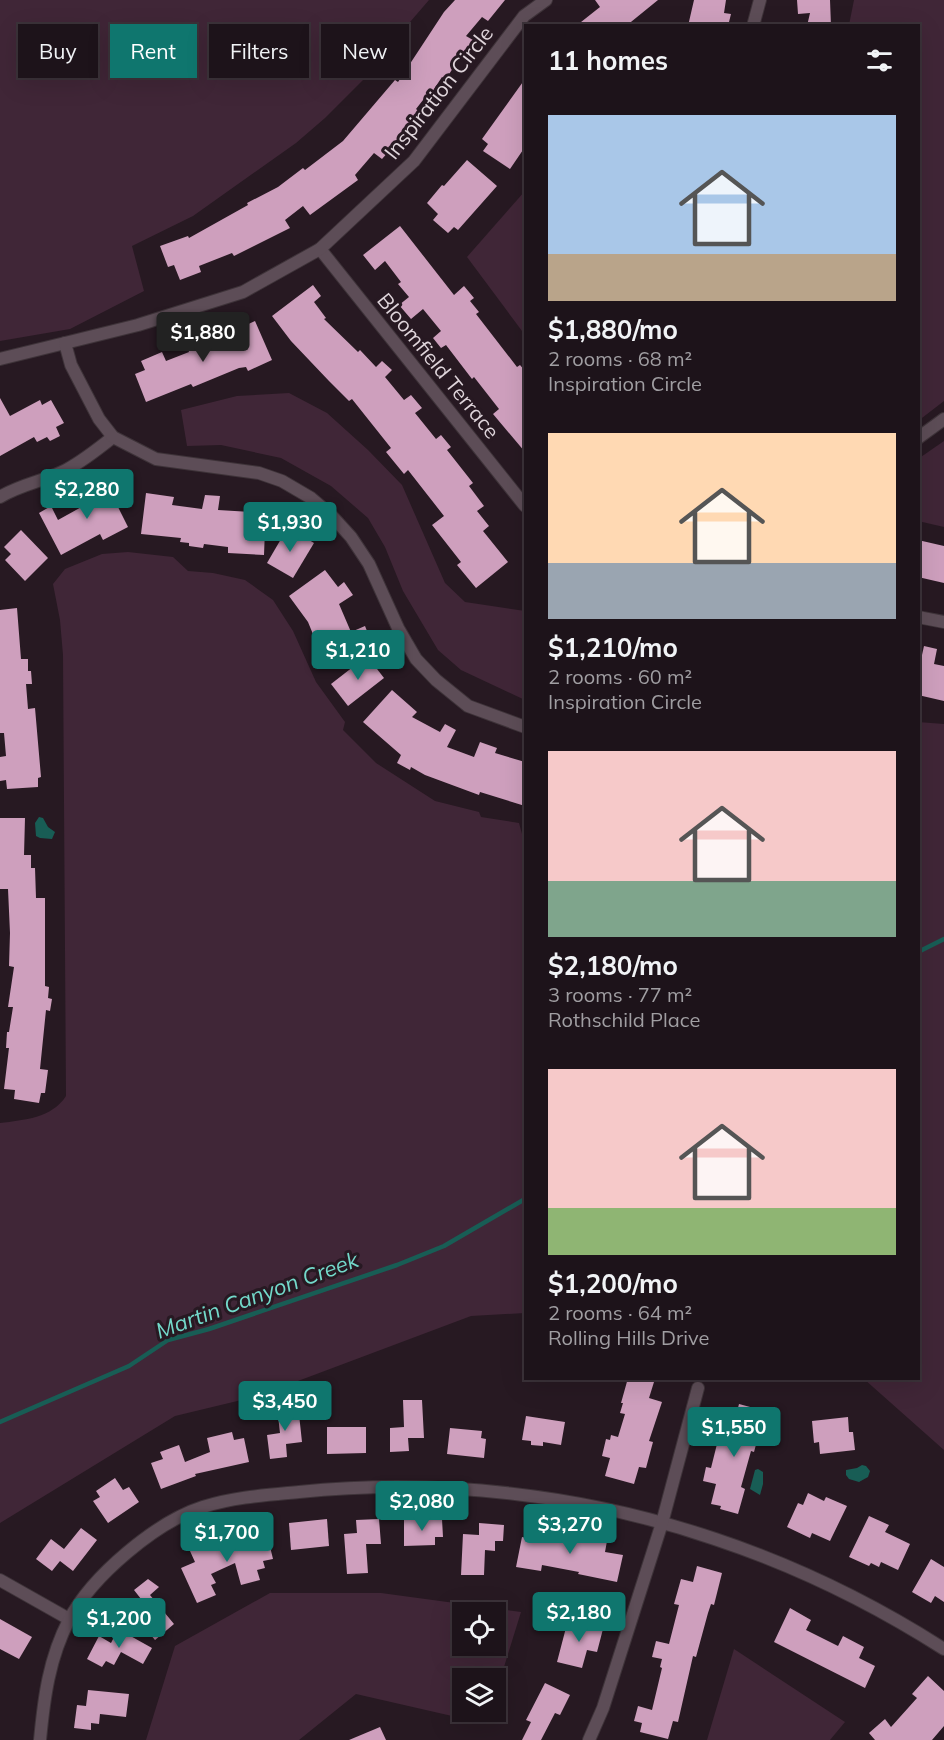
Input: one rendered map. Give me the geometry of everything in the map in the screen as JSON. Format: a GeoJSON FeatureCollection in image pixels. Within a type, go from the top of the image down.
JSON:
{"type":"FeatureCollection","features":[{"type":"Feature","properties":{"kind":"street","name":"Inspiration Circle"},"geometry":{"type":"LineString","coordinates":[[0,359],[138,325],[243,292],[320,249],[414,161],[524,16],[546,0]]}},
{"type":"Feature","properties":{"kind":"street"},"geometry":{"type":"LineString","coordinates":[[754,24],[760,0]]}},
{"type":"Feature","properties":{"kind":"street","name":"Bloomfield Terrace"},"geometry":{"type":"LineString","coordinates":[[320,249],[524,505]]}},
{"type":"Feature","properties":{"kind":"street"},"geometry":{"type":"LineString","coordinates":[[65,343],[70,365],[99,419],[113,437],[156,459],[259,472],[282,481],[311,498],[351,537],[363,555],[398,628],[416,658],[436,680],[468,706],[524,727]]}},
{"type":"Feature","properties":{"kind":"street"},"geometry":{"type":"LineString","coordinates":[[920,437],[944,419]]}},
{"type":"Feature","properties":{"kind":"street"},"geometry":{"type":"LineString","coordinates":[[0,496],[65,470],[113,437]]}},
{"type":"Feature","properties":{"kind":"street"},"geometry":{"type":"LineString","coordinates":[[920,617],[944,622]]}},
{"type":"Feature","properties":{"kind":"street"},"geometry":{"type":"LineString","coordinates":[[589,1740],[603,1708],[662,1523],[698,1388]]}},
{"type":"Feature","properties":{"kind":"street"},"geometry":{"type":"LineString","coordinates":[[40,1740],[52,1660],[69,1619],[99,1577],[136,1545],[165,1526],[201,1508],[247,1497],[351,1486],[439,1487],[524,1496],[603,1508],[662,1523],[713,1538],[785,1564],[852,1594],[944,1649]]}},
{"type":"Feature","properties":{"kind":"street"},"geometry":{"type":"LineString","coordinates":[[0,1580],[69,1619]]}},
{"type":"Feature","properties":{"kind":"shaded area"},"geometry":{"type":"Polygon","coordinates":[[[0,0],[429,0],[408,24],[321,24],[321,78],[365,78],[296,143],[193,216],[132,246],[144,291],[70,329],[0,341],[0,0]]]}},
{"type":"Feature","properties":{"kind":"shaded area"},"geometry":{"type":"Polygon","coordinates":[[[854,0],[944,0],[944,401],[920,419],[920,24],[849,24],[854,0]]]}},
{"type":"Feature","properties":{"kind":"shaded area"},"geometry":{"type":"Polygon","coordinates":[[[524,192],[524,334],[467,257],[524,192]]]}},
{"type":"Feature","properties":{"kind":"shaded area"},"geometry":{"type":"Polygon","coordinates":[[[289,393],[327,413],[402,485],[445,583],[465,602],[524,611],[524,700],[461,670],[438,650],[403,591],[385,547],[368,518],[331,486],[281,458],[221,445],[187,446],[181,410],[237,396],[289,393]]]}},
{"type":"Feature","properties":{"kind":"shaded area"},"geometry":{"type":"Polygon","coordinates":[[[944,441],[944,527],[920,521],[920,458],[944,441]]]}},
{"type":"Feature","properties":{"kind":"shaded area"},"geometry":{"type":"Polygon","coordinates":[[[128,552],[173,557],[188,571],[213,573],[245,580],[273,600],[293,631],[316,682],[345,722],[343,730],[376,763],[435,801],[479,812],[481,817],[519,823],[522,834],[524,834],[524,1313],[471,1316],[258,1396],[175,1416],[0,1523],[0,1123],[37,1117],[53,1109],[66,1096],[63,655],[60,620],[53,584],[65,569],[102,554],[128,552]]]}},
{"type":"Feature","properties":{"kind":"shaded area"},"geometry":{"type":"Polygon","coordinates":[[[920,722],[944,724],[944,1450],[865,1380],[920,1380],[920,722]]]}},
{"type":"Feature","properties":{"kind":"shaded area"},"geometry":{"type":"Polygon","coordinates":[[[39,817],[43,818],[48,827],[55,832],[52,839],[36,836],[35,823],[39,817]]]}},
{"type":"Feature","properties":{"kind":"shaded area"},"geometry":{"type":"Polygon","coordinates":[[[862,1465],[870,1471],[868,1477],[859,1482],[849,1479],[846,1470],[862,1465]]]}},
{"type":"Feature","properties":{"kind":"shaded area"},"geometry":{"type":"Polygon","coordinates":[[[755,1470],[763,1472],[760,1495],[750,1489],[755,1470]]]}},
{"type":"Feature","properties":{"kind":"shaded area"},"geometry":{"type":"Polygon","coordinates":[[[270,1593],[381,1593],[452,1603],[452,1656],[506,1656],[506,1610],[521,1612],[504,1668],[452,1668],[452,1716],[356,1694],[299,1740],[146,1740],[175,1646],[270,1593]]]}},
{"type":"Feature","properties":{"kind":"shaded area"},"geometry":{"type":"Polygon","coordinates":[[[734,1649],[845,1722],[830,1740],[707,1740],[734,1649]]]}},
{"type":"Feature","properties":{"kind":"building"},"geometry":{"type":"Polygon","coordinates":[[[455,0],[505,0],[488,21],[482,17],[466,36],[473,40],[446,79],[442,77],[416,109],[422,114],[382,159],[374,153],[355,175],[358,180],[310,215],[303,206],[285,220],[290,228],[234,256],[232,253],[199,266],[201,272],[180,280],[174,265],[168,267],[160,246],[188,236],[189,238],[248,205],[247,203],[278,187],[303,168],[305,170],[343,141],[395,80],[398,82],[401,78],[409,78],[409,65],[444,12],[455,0]]]}},
{"type":"Feature","properties":{"kind":"building"},"geometry":{"type":"Polygon","coordinates":[[[595,0],[658,0],[628,24],[579,24],[600,7],[595,0]]]}},
{"type":"Feature","properties":{"kind":"building"},"geometry":{"type":"Polygon","coordinates":[[[694,0],[726,0],[724,13],[731,14],[728,24],[688,24],[694,0]]]}},
{"type":"Feature","properties":{"kind":"building"},"geometry":{"type":"Polygon","coordinates":[[[797,0],[830,0],[831,24],[807,24],[810,13],[798,14],[797,0]]]}},
{"type":"Feature","properties":{"kind":"building"},"geometry":{"type":"Polygon","coordinates":[[[524,80],[524,148],[510,169],[483,151],[488,144],[482,139],[524,80]]]}},
{"type":"Feature","properties":{"kind":"building"},"geometry":{"type":"Polygon","coordinates":[[[467,160],[497,186],[458,230],[454,227],[448,233],[433,220],[438,214],[427,203],[467,160]]]}},
{"type":"Feature","properties":{"kind":"building"},"geometry":{"type":"Polygon","coordinates":[[[400,226],[454,295],[464,286],[474,298],[470,301],[479,312],[476,314],[517,367],[520,365],[524,370],[524,451],[493,414],[499,409],[474,377],[472,379],[446,345],[441,348],[433,338],[441,331],[423,309],[411,319],[399,305],[409,297],[398,284],[401,282],[385,261],[375,270],[363,255],[400,226]]]}},
{"type":"Feature","properties":{"kind":"building"},"geometry":{"type":"Polygon","coordinates":[[[313,285],[321,296],[314,302],[326,318],[324,319],[376,367],[382,361],[392,370],[385,377],[404,400],[411,395],[422,408],[415,413],[436,439],[441,435],[451,447],[447,450],[473,483],[469,486],[484,506],[477,511],[489,526],[483,531],[508,562],[476,588],[457,565],[461,562],[432,525],[444,516],[408,470],[404,474],[386,452],[391,448],[352,399],[349,401],[329,381],[291,341],[272,316],[313,285]]]}},
{"type":"Feature","properties":{"kind":"building"},"geometry":{"type":"Polygon","coordinates":[[[255,321],[272,360],[248,371],[246,367],[239,368],[193,387],[191,384],[146,402],[135,374],[145,370],[141,361],[162,352],[166,361],[189,352],[187,346],[209,337],[213,347],[235,337],[233,331],[255,321]]]}},
{"type":"Feature","properties":{"kind":"building"},"geometry":{"type":"Polygon","coordinates":[[[0,398],[10,416],[40,400],[42,405],[51,400],[64,423],[56,427],[60,436],[50,441],[47,437],[37,442],[34,437],[0,456],[0,398]]]}},
{"type":"Feature","properties":{"kind":"building"},"geometry":{"type":"Polygon","coordinates":[[[111,477],[122,499],[116,503],[128,527],[103,540],[100,534],[61,555],[39,513],[51,506],[58,520],[85,505],[83,501],[102,491],[99,483],[111,477]]]}},
{"type":"Feature","properties":{"kind":"building"},"geometry":{"type":"Polygon","coordinates":[[[146,493],[174,497],[172,505],[202,509],[205,495],[220,496],[218,510],[251,512],[251,504],[266,504],[264,555],[228,553],[228,547],[204,544],[203,548],[189,546],[189,543],[180,542],[181,538],[141,534],[146,493]]]}},
{"type":"Feature","properties":{"kind":"building"},"geometry":{"type":"Polygon","coordinates":[[[288,527],[314,543],[293,578],[267,563],[288,527]]]}},
{"type":"Feature","properties":{"kind":"building"},"geometry":{"type":"Polygon","coordinates":[[[21,530],[48,558],[25,581],[5,560],[11,554],[4,547],[21,530]]]}},
{"type":"Feature","properties":{"kind":"building"},"geometry":{"type":"Polygon","coordinates":[[[920,540],[944,546],[944,583],[920,577],[920,540]]]}},
{"type":"Feature","properties":{"kind":"building"},"geometry":{"type":"Polygon","coordinates":[[[325,570],[338,587],[344,582],[353,595],[339,604],[351,632],[365,626],[371,641],[324,661],[308,622],[289,596],[325,570]]]}},
{"type":"Feature","properties":{"kind":"building"},"geometry":{"type":"Polygon","coordinates":[[[17,608],[21,659],[28,659],[28,671],[31,671],[32,684],[26,684],[28,709],[35,708],[41,777],[38,778],[38,787],[7,789],[6,780],[0,781],[0,757],[6,756],[4,733],[0,733],[0,610],[17,608]]]}},
{"type":"Feature","properties":{"kind":"building"},"geometry":{"type":"Polygon","coordinates":[[[924,646],[937,649],[934,664],[944,666],[944,701],[920,695],[920,654],[922,655],[924,646]]]}},
{"type":"Feature","properties":{"kind":"building"},"geometry":{"type":"Polygon","coordinates":[[[367,656],[384,678],[348,706],[331,684],[367,656]]]}},
{"type":"Feature","properties":{"kind":"building"},"geometry":{"type":"Polygon","coordinates":[[[392,690],[417,712],[412,717],[440,732],[445,724],[456,730],[447,747],[474,757],[480,742],[497,748],[495,753],[524,762],[524,806],[480,792],[479,795],[425,775],[411,767],[410,770],[397,763],[401,755],[363,722],[392,690]]]}},
{"type":"Feature","properties":{"kind":"building"},"geometry":{"type":"Polygon","coordinates":[[[0,818],[25,818],[24,855],[31,855],[31,868],[35,868],[36,898],[45,898],[45,986],[49,987],[48,998],[52,999],[50,1011],[46,1010],[40,1069],[48,1070],[45,1093],[41,1093],[39,1103],[14,1099],[15,1090],[4,1089],[9,1048],[6,1048],[7,1032],[9,1032],[13,1007],[8,1007],[14,967],[9,966],[8,889],[0,889],[0,818]]]}},
{"type":"Feature","properties":{"kind":"building"},"geometry":{"type":"Polygon","coordinates":[[[627,1380],[654,1382],[649,1398],[662,1402],[649,1441],[653,1442],[646,1468],[639,1467],[634,1484],[605,1476],[610,1458],[602,1456],[606,1439],[610,1440],[611,1435],[618,1437],[625,1414],[620,1413],[623,1403],[621,1403],[627,1380]]]}},
{"type":"Feature","properties":{"kind":"building"},"geometry":{"type":"Polygon","coordinates":[[[403,1400],[422,1400],[424,1438],[408,1438],[409,1451],[390,1452],[390,1428],[404,1427],[403,1400]]]}},
{"type":"Feature","properties":{"kind":"building"},"geometry":{"type":"Polygon","coordinates":[[[739,1404],[765,1411],[754,1452],[751,1451],[741,1487],[745,1489],[738,1514],[711,1504],[716,1484],[703,1481],[706,1467],[711,1468],[723,1420],[734,1423],[739,1404]]]}},
{"type":"Feature","properties":{"kind":"building"},"geometry":{"type":"Polygon","coordinates":[[[298,1405],[302,1442],[286,1444],[287,1457],[270,1459],[267,1435],[280,1433],[277,1407],[298,1405]]]}},
{"type":"Feature","properties":{"kind":"building"},"geometry":{"type":"Polygon","coordinates":[[[526,1416],[565,1422],[561,1445],[543,1442],[543,1446],[531,1445],[531,1441],[522,1440],[526,1416]]]}},
{"type":"Feature","properties":{"kind":"building"},"geometry":{"type":"Polygon","coordinates":[[[848,1417],[849,1432],[853,1432],[855,1450],[820,1454],[819,1442],[814,1443],[812,1421],[848,1417]]]}},
{"type":"Feature","properties":{"kind":"building"},"geometry":{"type":"Polygon","coordinates":[[[327,1427],[366,1427],[366,1453],[327,1454],[327,1427]]]}},
{"type":"Feature","properties":{"kind":"building"},"geometry":{"type":"Polygon","coordinates":[[[450,1428],[482,1431],[481,1438],[486,1439],[484,1458],[447,1454],[450,1428]]]}},
{"type":"Feature","properties":{"kind":"building"},"geometry":{"type":"Polygon","coordinates":[[[232,1432],[234,1440],[244,1438],[249,1462],[195,1474],[196,1476],[161,1489],[151,1463],[163,1459],[160,1452],[179,1445],[185,1462],[210,1452],[207,1438],[232,1432]]]}},
{"type":"Feature","properties":{"kind":"building"},"geometry":{"type":"Polygon","coordinates":[[[115,1478],[123,1490],[129,1487],[139,1502],[108,1523],[93,1501],[100,1497],[96,1491],[115,1478]]]}},
{"type":"Feature","properties":{"kind":"building"},"geometry":{"type":"Polygon","coordinates":[[[808,1493],[824,1501],[826,1497],[847,1506],[830,1541],[812,1533],[810,1538],[787,1527],[798,1503],[803,1505],[808,1493]]]}},
{"type":"Feature","properties":{"kind":"building"},"geometry":{"type":"Polygon","coordinates":[[[869,1516],[889,1525],[885,1532],[910,1544],[898,1570],[881,1562],[879,1567],[871,1563],[869,1566],[849,1557],[869,1516]]]}},
{"type":"Feature","properties":{"kind":"building"},"geometry":{"type":"Polygon","coordinates":[[[327,1519],[329,1546],[291,1550],[289,1523],[327,1519]]]}},
{"type":"Feature","properties":{"kind":"building"},"geometry":{"type":"Polygon","coordinates":[[[379,1519],[381,1544],[366,1544],[368,1573],[347,1574],[344,1534],[357,1533],[356,1520],[379,1519]]]}},
{"type":"Feature","properties":{"kind":"building"},"geometry":{"type":"Polygon","coordinates":[[[442,1519],[443,1537],[435,1537],[435,1545],[404,1546],[404,1520],[442,1519]]]}},
{"type":"Feature","properties":{"kind":"building"},"geometry":{"type":"Polygon","coordinates":[[[479,1523],[504,1525],[503,1541],[495,1541],[495,1551],[485,1550],[484,1575],[461,1575],[463,1534],[479,1535],[479,1523]]]}},
{"type":"Feature","properties":{"kind":"building"},"geometry":{"type":"Polygon","coordinates":[[[265,1526],[273,1559],[263,1561],[265,1568],[257,1570],[260,1580],[241,1585],[235,1563],[211,1574],[216,1583],[211,1585],[216,1595],[197,1603],[181,1568],[195,1562],[190,1551],[214,1540],[219,1551],[249,1544],[246,1530],[265,1526]]]}},
{"type":"Feature","properties":{"kind":"building"},"geometry":{"type":"Polygon","coordinates":[[[81,1528],[97,1540],[73,1571],[60,1561],[52,1571],[36,1559],[51,1539],[64,1549],[81,1528]]]}},
{"type":"Feature","properties":{"kind":"building"},"geometry":{"type":"Polygon","coordinates":[[[544,1528],[607,1541],[605,1552],[623,1555],[617,1582],[542,1565],[541,1571],[516,1567],[522,1537],[542,1541],[544,1528]]]}},
{"type":"Feature","properties":{"kind":"building"},"geometry":{"type":"Polygon","coordinates":[[[931,1559],[944,1567],[944,1602],[935,1596],[931,1603],[912,1592],[931,1559]]]}},
{"type":"Feature","properties":{"kind":"building"},"geometry":{"type":"Polygon","coordinates":[[[697,1566],[722,1573],[714,1605],[711,1604],[696,1657],[693,1656],[678,1722],[673,1721],[668,1739],[640,1732],[642,1723],[634,1721],[638,1706],[652,1710],[662,1668],[660,1667],[662,1659],[652,1657],[656,1641],[669,1644],[679,1605],[674,1604],[681,1579],[693,1582],[697,1566]]]}},
{"type":"Feature","properties":{"kind":"building"},"geometry":{"type":"Polygon","coordinates":[[[148,1579],[159,1587],[150,1595],[174,1624],[155,1640],[129,1609],[141,1599],[134,1590],[148,1579]]]}},
{"type":"Feature","properties":{"kind":"building"},"geometry":{"type":"Polygon","coordinates":[[[790,1608],[811,1620],[806,1630],[838,1646],[843,1636],[864,1647],[859,1658],[875,1666],[865,1688],[774,1642],[790,1608]]]}},
{"type":"Feature","properties":{"kind":"building"},"geometry":{"type":"Polygon","coordinates":[[[0,1619],[32,1637],[19,1659],[0,1649],[0,1619]]]}},
{"type":"Feature","properties":{"kind":"building"},"geometry":{"type":"Polygon","coordinates":[[[568,1620],[603,1629],[597,1652],[587,1650],[582,1668],[557,1662],[568,1620]]]}},
{"type":"Feature","properties":{"kind":"building"},"geometry":{"type":"Polygon","coordinates":[[[118,1629],[152,1648],[143,1664],[121,1652],[114,1665],[106,1661],[102,1667],[87,1659],[99,1636],[111,1643],[118,1629]]]}},
{"type":"Feature","properties":{"kind":"building"},"geometry":{"type":"Polygon","coordinates":[[[928,1676],[944,1691],[944,1726],[932,1740],[875,1740],[869,1733],[885,1719],[891,1727],[917,1698],[912,1694],[928,1676]]]}},
{"type":"Feature","properties":{"kind":"building"},"geometry":{"type":"Polygon","coordinates":[[[545,1683],[570,1695],[560,1715],[555,1713],[541,1740],[522,1740],[531,1722],[526,1720],[545,1683]]]}},
{"type":"Feature","properties":{"kind":"building"},"geometry":{"type":"Polygon","coordinates":[[[88,1690],[129,1694],[126,1717],[100,1714],[99,1724],[91,1723],[91,1730],[74,1728],[77,1705],[86,1706],[88,1690]]]}},
{"type":"Feature","properties":{"kind":"building"},"geometry":{"type":"Polygon","coordinates":[[[380,1727],[386,1740],[349,1740],[380,1727]]]}},
{"type":"Feature","properties":{"kind":"waterway","name":"Martin Canyon Creek"},"geometry":{"type":"LineString","coordinates":[[920,951],[944,939]]}},
{"type":"Feature","properties":{"kind":"waterway","name":"Martin Canyon Creek"},"geometry":{"type":"LineString","coordinates":[[0,1422],[129,1366],[168,1340],[209,1329],[397,1265],[444,1246],[524,1200]]}}]}
